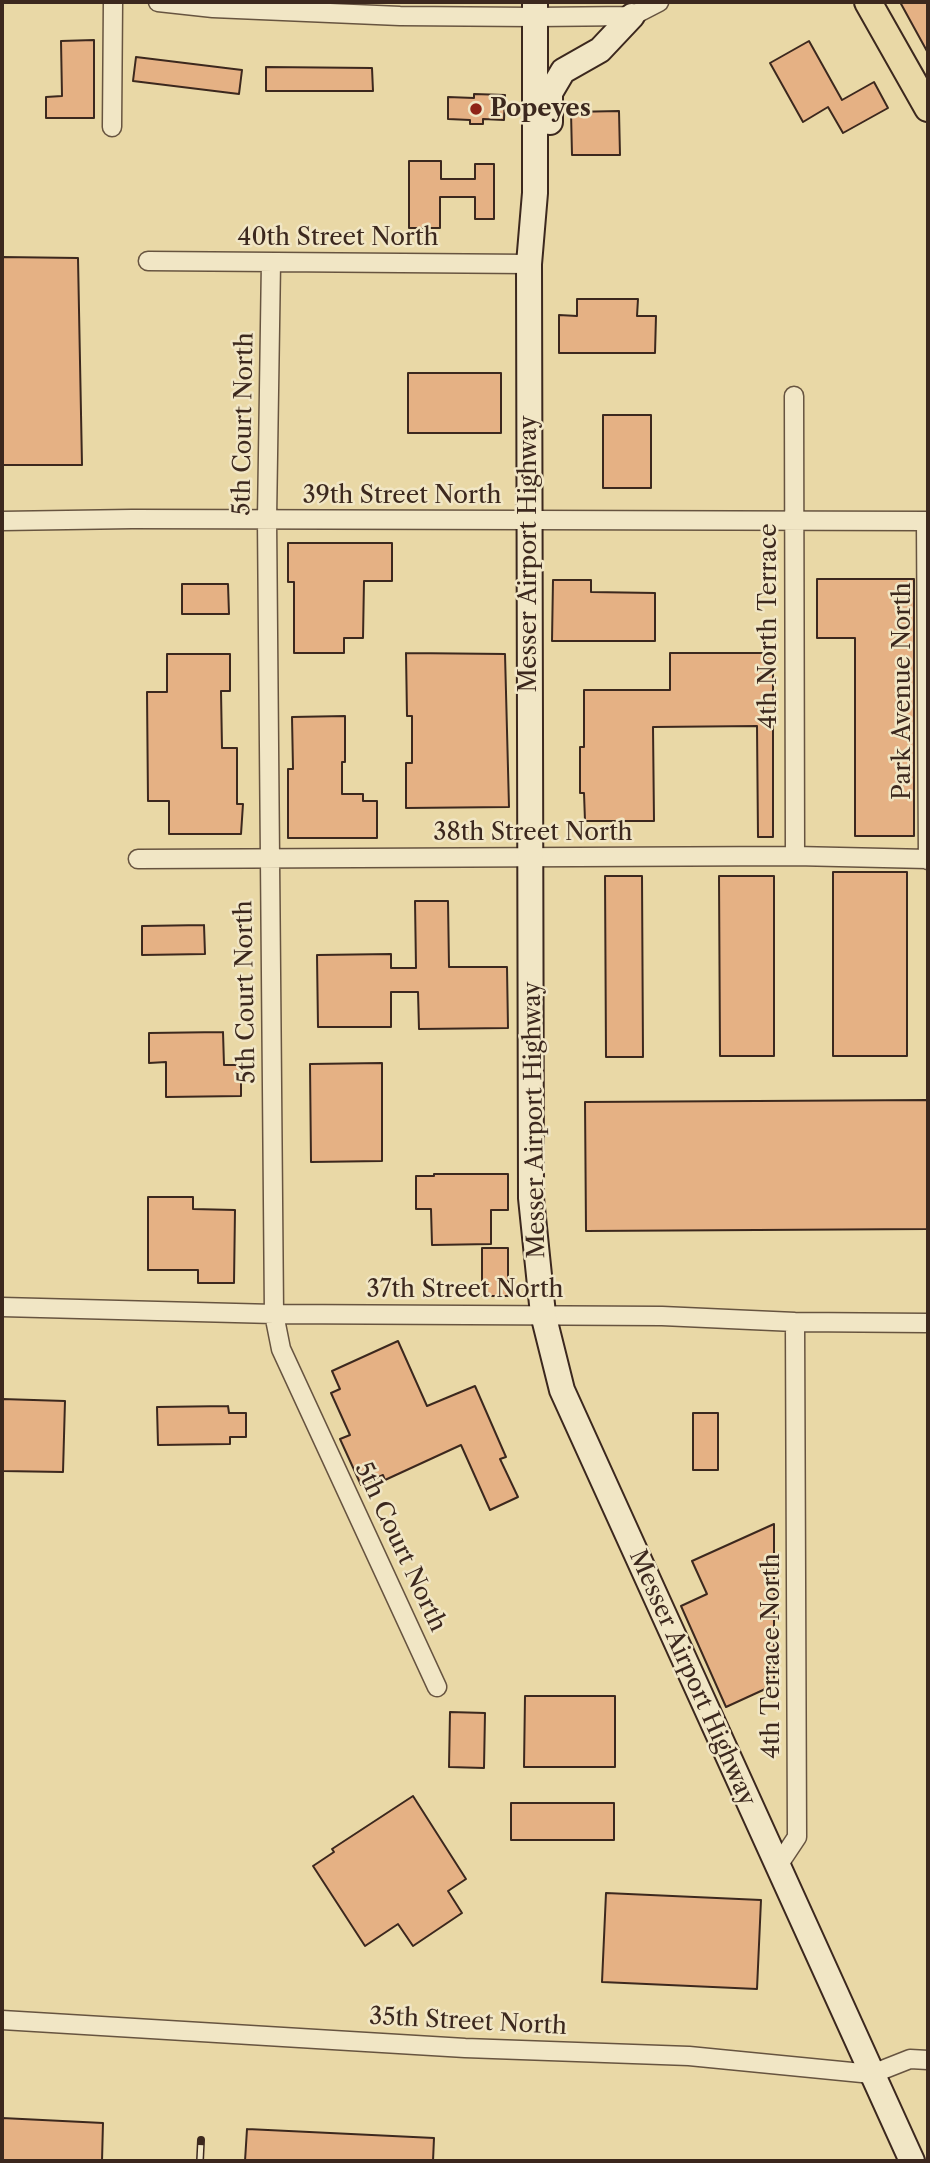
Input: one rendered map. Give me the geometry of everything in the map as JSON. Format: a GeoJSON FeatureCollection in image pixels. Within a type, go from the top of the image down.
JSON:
{"type":"FeatureCollection","features":[{"type":"Feature","properties":{"kind":"main road"},"geometry":{"type":"LineString","coordinates":[[868,2],[928,108]]}},
{"type":"Feature","properties":{"kind":"main road","name":"Messer Airport Highway"},"geometry":{"type":"LineString","coordinates":[[535,9],[535,193],[529,264],[528,521],[531,1198],[542,1314],[562,1390],[912,2161]]}},
{"type":"Feature","properties":{"kind":"main road"},"geometry":{"type":"LineString","coordinates":[[535,193],[549,166],[550,93],[563,71],[600,50],[632,16]]}},
{"type":"Feature","properties":{"kind":"street"},"geometry":{"type":"LineString","coordinates":[[112,127],[114,2]]}},
{"type":"Feature","properties":{"kind":"street"},"geometry":{"type":"LineString","coordinates":[[158,2],[400,16],[535,9],[632,16],[659,2]]}},
{"type":"Feature","properties":{"kind":"street","name":"40th Street North"},"geometry":{"type":"LineString","coordinates":[[148,261],[529,264]]}},
{"type":"Feature","properties":{"kind":"street","name":"5th Court North"},"geometry":{"type":"LineString","coordinates":[[271,262],[267,519],[274,1314],[281,1349],[437,1686]]}},
{"type":"Feature","properties":{"kind":"street","name":"4th North Terrace"},"geometry":{"type":"LineString","coordinates":[[794,396],[795,856]]}},
{"type":"Feature","properties":{"kind":"street","name":"39th Street North"},"geometry":{"type":"LineString","coordinates":[[2,521],[927,521]]}},
{"type":"Feature","properties":{"kind":"street","name":"Park Avenue North"},"geometry":{"type":"LineString","coordinates":[[927,521],[928,860]]}},
{"type":"Feature","properties":{"kind":"street","name":"38th Street North"},"geometry":{"type":"LineString","coordinates":[[138,859],[795,856],[928,860]]}},
{"type":"Feature","properties":{"kind":"street","name":"37th Street North"},"geometry":{"type":"LineString","coordinates":[[2,1307],[274,1314],[542,1314],[928,1323]]}},
{"type":"Feature","properties":{"kind":"street","name":"4th Terrace North"},"geometry":{"type":"LineString","coordinates":[[777,1867],[797,1837],[795,1321]]}},
{"type":"Feature","properties":{"kind":"street","name":"35th Street North"},"geometry":{"type":"LineString","coordinates":[[2,2020],[465,2048],[688,2056],[872,2074],[910,2059],[928,2060]]}},
{"type":"Feature","properties":{"kind":"building"},"geometry":{"type":"Polygon","coordinates":[[[900,2],[928,2],[928,53],[900,2]]]}},
{"type":"Feature","properties":{"kind":"building"},"geometry":{"type":"Polygon","coordinates":[[[94,40],[94,118],[46,118],[46,97],[62,96],[61,41],[94,40]]]}},
{"type":"Feature","properties":{"kind":"building"},"geometry":{"type":"Polygon","coordinates":[[[809,41],[842,100],[874,82],[888,108],[843,133],[828,107],[803,122],[770,63],[809,41]]]}},
{"type":"Feature","properties":{"kind":"building"},"geometry":{"type":"Polygon","coordinates":[[[136,57],[242,70],[239,94],[133,81],[136,57]]]}},
{"type":"Feature","properties":{"kind":"building"},"geometry":{"type":"Polygon","coordinates":[[[266,67],[372,68],[373,91],[266,91],[266,67]]]}},
{"type":"Feature","properties":{"kind":"building","name":"Popeyes"},"geometry":{"type":"Polygon","coordinates":[[[474,94],[505,95],[504,120],[483,119],[483,124],[470,124],[470,120],[448,119],[448,97],[474,98],[474,94]]]}},
{"type":"Feature","properties":{"kind":"building"},"geometry":{"type":"Polygon","coordinates":[[[619,111],[620,155],[572,155],[571,112],[619,111]]]}},
{"type":"Feature","properties":{"kind":"building"},"geometry":{"type":"Polygon","coordinates":[[[409,161],[441,161],[441,179],[475,179],[475,164],[494,164],[494,219],[475,219],[475,197],[440,197],[440,228],[409,228],[409,161]]]}},
{"type":"Feature","properties":{"kind":"building"},"geometry":{"type":"Polygon","coordinates":[[[2,257],[78,258],[82,465],[2,465],[2,257]]]}},
{"type":"Feature","properties":{"kind":"building"},"geometry":{"type":"Polygon","coordinates":[[[577,299],[638,299],[637,316],[656,316],[655,353],[559,353],[559,315],[577,316],[577,299]]]}},
{"type":"Feature","properties":{"kind":"building"},"geometry":{"type":"Polygon","coordinates":[[[408,373],[501,373],[501,433],[408,433],[408,373]]]}},
{"type":"Feature","properties":{"kind":"building"},"geometry":{"type":"Polygon","coordinates":[[[603,415],[651,415],[651,488],[603,488],[603,415]]]}},
{"type":"Feature","properties":{"kind":"building"},"geometry":{"type":"Polygon","coordinates":[[[288,543],[392,543],[392,581],[364,581],[363,638],[344,638],[344,653],[294,653],[294,582],[288,582],[288,543]]]}},
{"type":"Feature","properties":{"kind":"building"},"geometry":{"type":"Polygon","coordinates":[[[817,579],[914,579],[914,836],[855,836],[855,638],[817,638],[817,579]]]}},
{"type":"Feature","properties":{"kind":"building"},"geometry":{"type":"Polygon","coordinates":[[[553,580],[591,580],[591,592],[655,593],[655,641],[552,641],[553,580]]]}},
{"type":"Feature","properties":{"kind":"building"},"geometry":{"type":"Polygon","coordinates":[[[182,584],[228,584],[229,614],[182,614],[182,584]]]}},
{"type":"Feature","properties":{"kind":"building"},"geometry":{"type":"Polygon","coordinates":[[[406,653],[505,654],[509,807],[406,808],[406,763],[412,763],[412,716],[407,716],[406,653]]]}},
{"type":"Feature","properties":{"kind":"building"},"geometry":{"type":"Polygon","coordinates":[[[670,653],[773,653],[773,837],[758,837],[757,726],[653,727],[654,821],[585,821],[584,793],[580,793],[580,747],[584,747],[584,690],[670,690],[670,653]]]}},
{"type":"Feature","properties":{"kind":"building"},"geometry":{"type":"Polygon","coordinates":[[[167,654],[230,654],[230,691],[221,691],[222,748],[237,748],[237,804],[243,804],[241,834],[169,834],[169,801],[148,801],[147,692],[167,692],[167,654]]]}},
{"type":"Feature","properties":{"kind":"building"},"geometry":{"type":"Polygon","coordinates":[[[345,716],[342,794],[363,794],[363,801],[377,801],[377,838],[288,838],[288,769],[293,769],[292,717],[345,716]]]}},
{"type":"Feature","properties":{"kind":"building"},"geometry":{"type":"Polygon","coordinates":[[[833,872],[907,872],[907,1056],[833,1056],[833,872]]]}},
{"type":"Feature","properties":{"kind":"building"},"geometry":{"type":"Polygon","coordinates":[[[605,876],[642,876],[643,1057],[606,1057],[605,876]]]}},
{"type":"Feature","properties":{"kind":"building"},"geometry":{"type":"Polygon","coordinates":[[[719,876],[774,876],[774,1056],[720,1056],[719,876]]]}},
{"type":"Feature","properties":{"kind":"building"},"geometry":{"type":"Polygon","coordinates":[[[415,901],[448,901],[449,967],[507,967],[508,1028],[419,1029],[418,992],[391,992],[391,1027],[318,1027],[317,955],[391,954],[391,968],[416,968],[415,901]]]}},
{"type":"Feature","properties":{"kind":"building"},"geometry":{"type":"Polygon","coordinates":[[[204,925],[205,954],[142,955],[142,926],[204,925]]]}},
{"type":"Feature","properties":{"kind":"building"},"geometry":{"type":"Polygon","coordinates":[[[223,1032],[224,1065],[241,1065],[241,1096],[166,1097],[166,1062],[149,1063],[149,1033],[223,1032]]]}},
{"type":"Feature","properties":{"kind":"building"},"geometry":{"type":"Polygon","coordinates":[[[382,1063],[382,1161],[311,1162],[310,1064],[382,1063]]]}},
{"type":"Feature","properties":{"kind":"building"},"geometry":{"type":"Polygon","coordinates":[[[928,1100],[928,1229],[586,1231],[585,1102],[928,1100]]]}},
{"type":"Feature","properties":{"kind":"building"},"geometry":{"type":"Polygon","coordinates":[[[508,1174],[508,1210],[491,1210],[491,1244],[432,1245],[431,1209],[416,1209],[416,1176],[508,1174]]]}},
{"type":"Feature","properties":{"kind":"building"},"geometry":{"type":"Polygon","coordinates":[[[148,1197],[193,1197],[193,1209],[235,1210],[234,1283],[198,1283],[198,1270],[148,1270],[148,1197]]]}},
{"type":"Feature","properties":{"kind":"building"},"geometry":{"type":"Polygon","coordinates":[[[482,1248],[508,1248],[508,1296],[482,1296],[482,1248]]]}},
{"type":"Feature","properties":{"kind":"building"},"geometry":{"type":"Polygon","coordinates":[[[398,1341],[427,1406],[475,1386],[506,1457],[500,1459],[518,1497],[490,1510],[461,1445],[385,1480],[383,1475],[361,1485],[340,1439],[350,1435],[331,1393],[340,1389],[332,1371],[398,1341]]]}},
{"type":"Feature","properties":{"kind":"building"},"geometry":{"type":"Polygon","coordinates":[[[2,1399],[65,1401],[63,1472],[2,1471],[2,1399]]]}},
{"type":"Feature","properties":{"kind":"building"},"geometry":{"type":"Polygon","coordinates":[[[228,1406],[229,1413],[246,1413],[246,1437],[230,1437],[230,1444],[158,1445],[157,1407],[228,1406]]]}},
{"type":"Feature","properties":{"kind":"building"},"geometry":{"type":"Polygon","coordinates":[[[693,1413],[718,1413],[718,1470],[693,1470],[693,1413]]]}},
{"type":"Feature","properties":{"kind":"building"},"geometry":{"type":"Polygon","coordinates":[[[774,1524],[774,1685],[726,1707],[681,1606],[707,1594],[692,1561],[774,1524]]]}},
{"type":"Feature","properties":{"kind":"building"},"geometry":{"type":"Polygon","coordinates":[[[525,1696],[615,1696],[615,1767],[524,1767],[525,1696]]]}},
{"type":"Feature","properties":{"kind":"building"},"geometry":{"type":"Polygon","coordinates":[[[450,1712],[485,1713],[484,1768],[449,1767],[450,1712]]]}},
{"type":"Feature","properties":{"kind":"building"},"geometry":{"type":"Polygon","coordinates":[[[413,1796],[466,1879],[448,1891],[462,1913],[413,1946],[398,1924],[365,1946],[313,1866],[334,1852],[332,1849],[413,1796]]]}},
{"type":"Feature","properties":{"kind":"building"},"geometry":{"type":"Polygon","coordinates":[[[511,1803],[614,1803],[614,1840],[511,1840],[511,1803]]]}},
{"type":"Feature","properties":{"kind":"building"},"geometry":{"type":"Polygon","coordinates":[[[606,1893],[761,1900],[757,1989],[602,1982],[606,1893]]]}},
{"type":"Feature","properties":{"kind":"building"},"geometry":{"type":"Polygon","coordinates":[[[2,2118],[103,2123],[102,2161],[2,2161],[2,2118]]]}},
{"type":"Feature","properties":{"kind":"building"},"geometry":{"type":"Polygon","coordinates":[[[247,2129],[434,2138],[433,2161],[245,2161],[247,2129]]]}},
{"type":"Feature","properties":{"kind":"railway"},"geometry":{"type":"LineString","coordinates":[[200,2161],[201,2140]]}},
{"type":"Feature","properties":{"kind":"place","name":"Popeyes"},"geometry":{"type":"Point","coordinates":[476,109]}}]}
